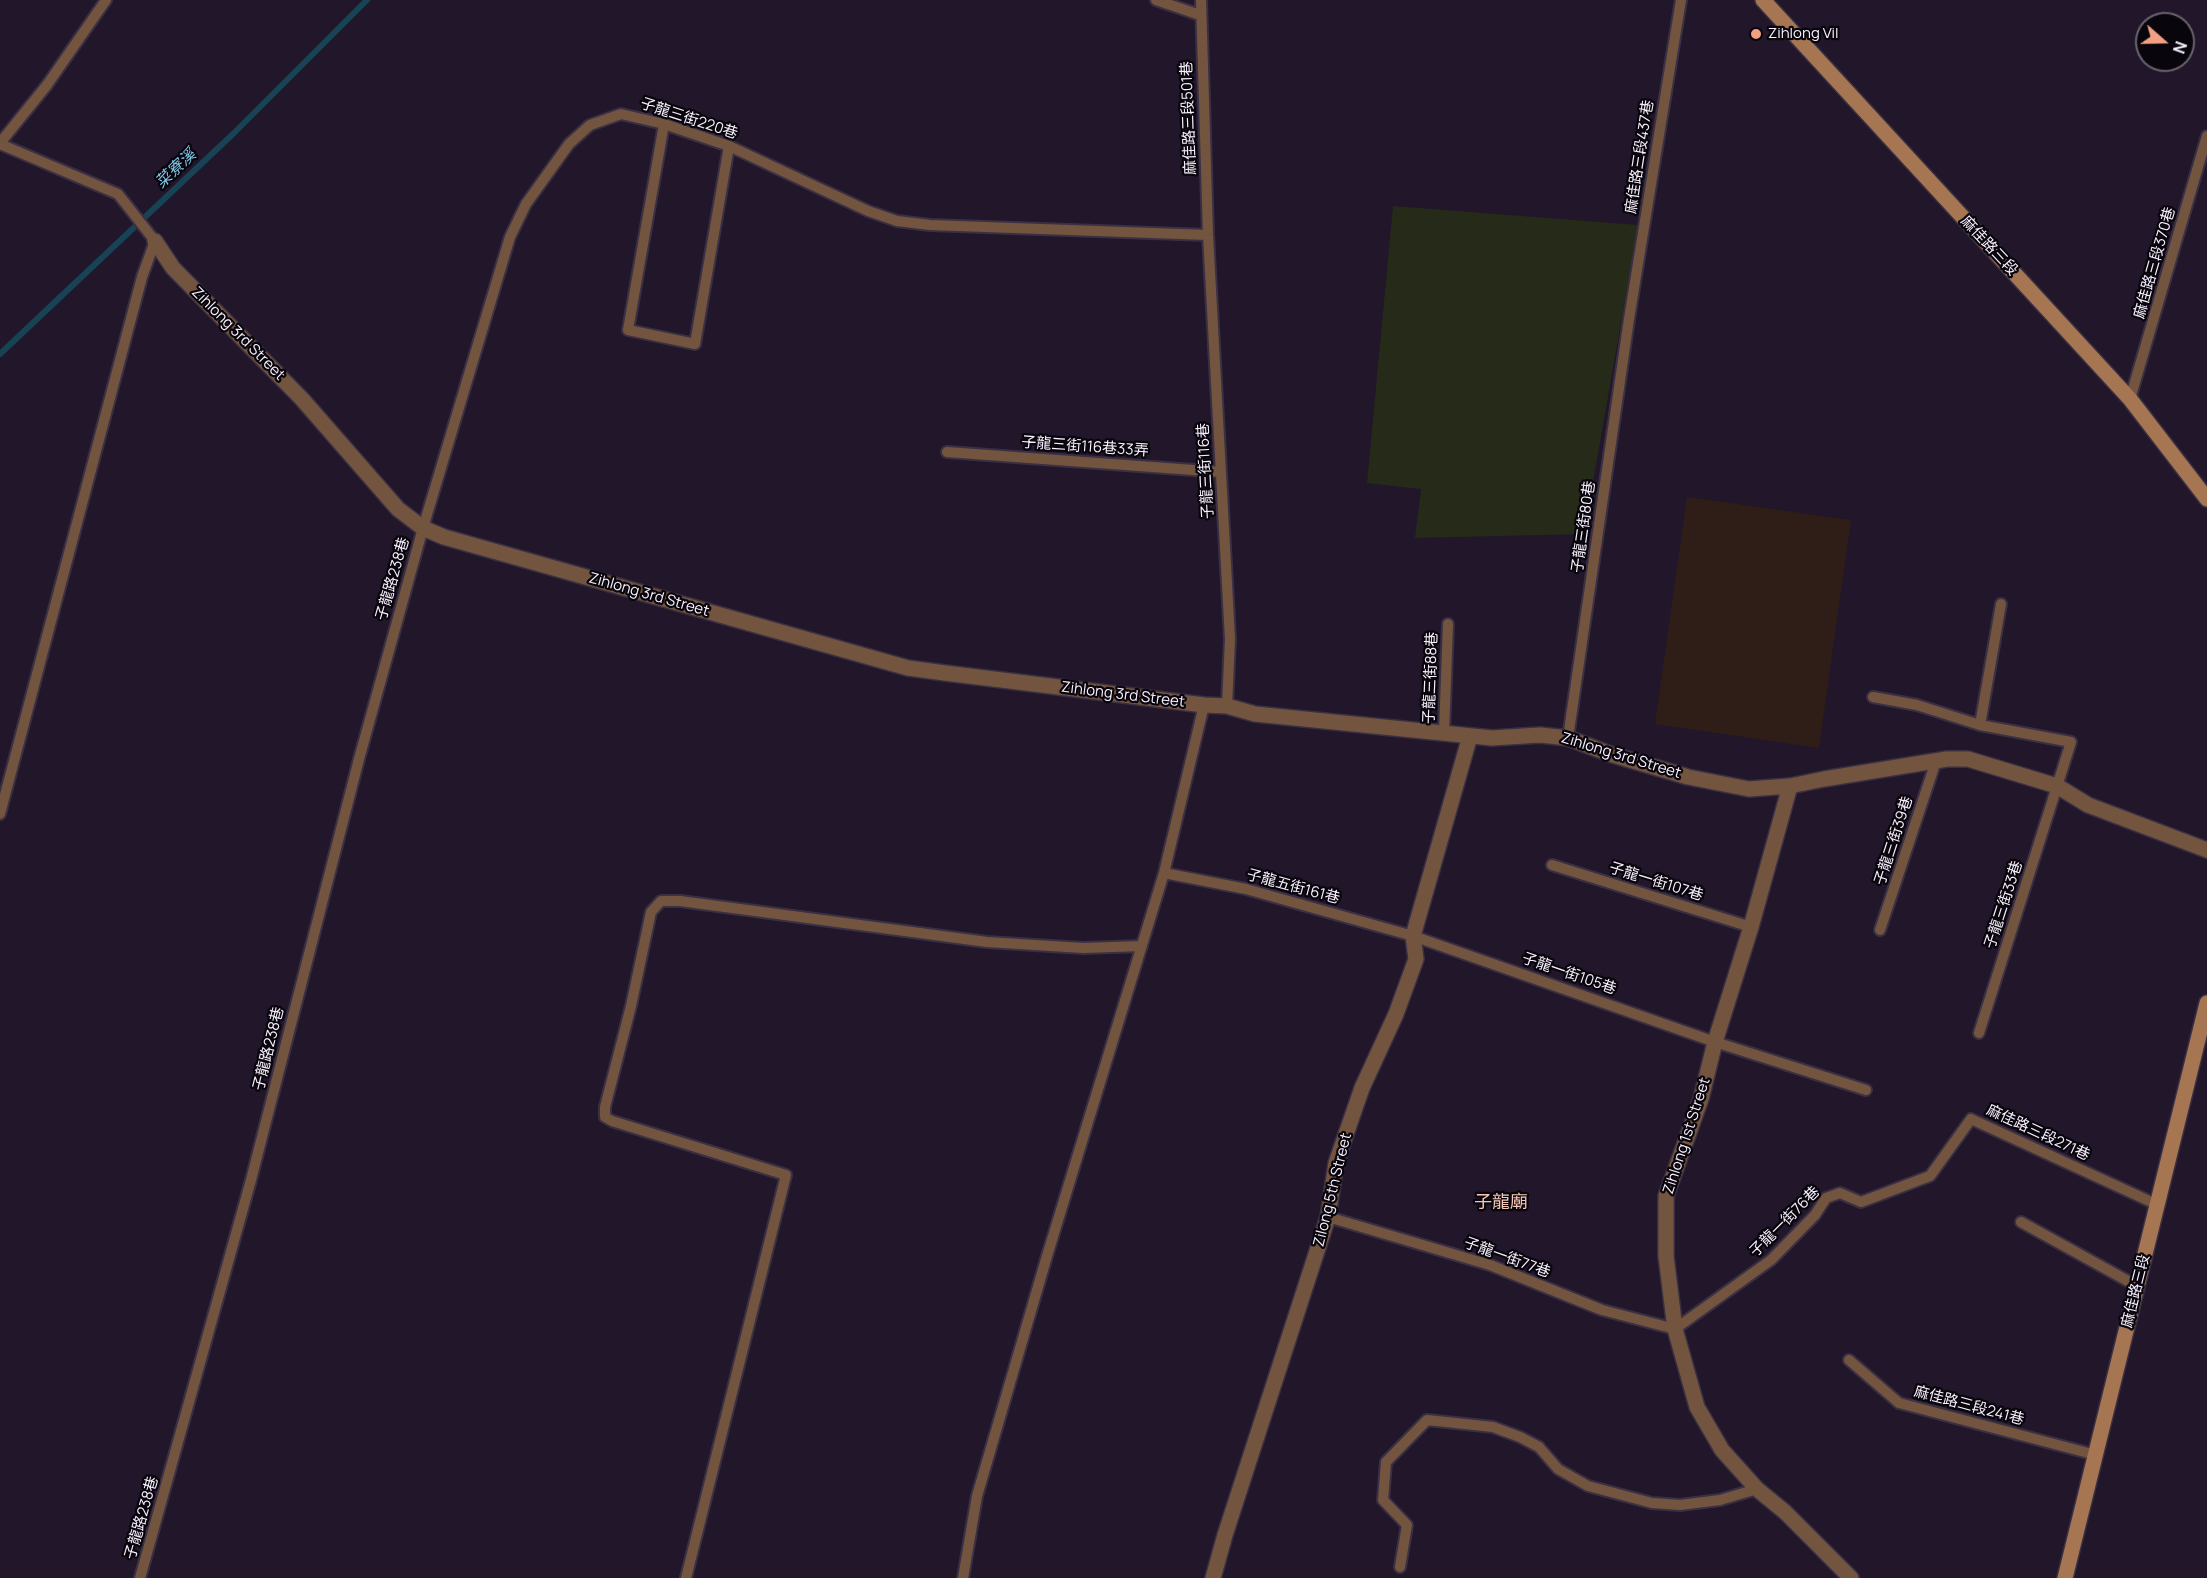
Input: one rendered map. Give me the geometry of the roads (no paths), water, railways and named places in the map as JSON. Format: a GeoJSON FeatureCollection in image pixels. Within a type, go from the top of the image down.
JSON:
{"type":"FeatureCollection","features":[{"type":"Feature","properties":{"kind":"main road","name":"麻佳路三段"},"geometry":{"type":"LineString","coordinates":[[1763,0],[2130,399],[2207,499]]}},
{"type":"Feature","properties":{"kind":"main road","name":"麻佳路三段"},"geometry":{"type":"LineString","coordinates":[[2065,1578],[2207,1003]]}},
{"type":"Feature","properties":{"kind":"street","name":"Zihlong 3rd Street"},"geometry":{"type":"LineString","coordinates":[[156,241],[173,268],[302,399],[398,509],[423,528],[444,537],[908,668],[1227,706],[1255,714],[1492,738],[1540,735],[1568,738],[1610,754],[1720,784],[1749,789],[1790,786],[1936,761],[1968,759],[2057,786],[2088,805],[2207,850]]}},
{"type":"Feature","properties":{"kind":"street","name":"Zilong 5th Street"},"geometry":{"type":"LineString","coordinates":[[1214,1578],[1225,1535],[1328,1217],[1336,1163],[1362,1088],[1396,1014],[1416,959],[1413,936],[1470,736]]}},
{"type":"Feature","properties":{"kind":"street","name":"Zihlong 1st Street"},"geometry":{"type":"LineString","coordinates":[[1790,786],[1751,927],[1715,1042],[1701,1099],[1666,1196],[1666,1256],[1675,1329],[1697,1407],[1722,1450],[1757,1489],[1785,1512],[1851,1578]]}},
{"type":"Feature","properties":{"kind":"lane"},"geometry":{"type":"LineString","coordinates":[[0,814],[142,277],[156,241],[118,194],[0,144],[47,85],[106,0]]}},
{"type":"Feature","properties":{"kind":"lane"},"geometry":{"type":"LineString","coordinates":[[1156,0],[1200,15]]}},
{"type":"Feature","properties":{"kind":"lane","name":"麻佳路三段501巷"},"geometry":{"type":"LineString","coordinates":[[1201,0],[1208,235]]}},
{"type":"Feature","properties":{"kind":"lane","name":"麻佳路三段437巷"},"geometry":{"type":"LineString","coordinates":[[1629,320],[1681,0]]}},
{"type":"Feature","properties":{"kind":"lane","name":"子龍三街220巷"},"geometry":{"type":"LineString","coordinates":[[423,528],[510,237],[526,204],[569,144],[590,125],[621,114],[664,124],[729,146],[868,211],[913,224],[1208,235]]}},
{"type":"Feature","properties":{"kind":"lane"},"geometry":{"type":"LineString","coordinates":[[664,124],[628,330],[695,344],[729,146]]}},
{"type":"Feature","properties":{"kind":"lane","name":"麻佳路三段370巷"},"geometry":{"type":"LineString","coordinates":[[2130,399],[2207,136]]}},
{"type":"Feature","properties":{"kind":"lane","name":"子龍三街116巷"},"geometry":{"type":"LineString","coordinates":[[1208,235],[1230,639],[1227,706]]}},
{"type":"Feature","properties":{"kind":"lane","name":"子龍三街80巷"},"geometry":{"type":"LineString","coordinates":[[1568,738],[1629,320]]}},
{"type":"Feature","properties":{"kind":"lane","name":"子龍三街116巷33弄"},"geometry":{"type":"LineString","coordinates":[[947,452],[1221,472]]}},
{"type":"Feature","properties":{"kind":"lane","name":"子龍路238巷"},"geometry":{"type":"LineString","coordinates":[[140,1578],[251,1180],[356,770],[423,528]]}},
{"type":"Feature","properties":{"kind":"lane"},"geometry":{"type":"LineString","coordinates":[[1873,697],[1917,705],[1980,725],[2001,604]]}},
{"type":"Feature","properties":{"kind":"lane","name":"子龍三街88巷"},"geometry":{"type":"LineString","coordinates":[[1444,733],[1448,624]]}},
{"type":"Feature","properties":{"kind":"lane"},"geometry":{"type":"LineString","coordinates":[[964,1578],[976,1496],[1164,873],[1204,705]]}},
{"type":"Feature","properties":{"kind":"lane","name":"子龍三街33巷"},"geometry":{"type":"LineString","coordinates":[[1979,1033],[2071,742],[1980,725]]}},
{"type":"Feature","properties":{"kind":"lane","name":"子龍三街39巷"},"geometry":{"type":"LineString","coordinates":[[1880,930],[1936,761]]}},
{"type":"Feature","properties":{"kind":"lane","name":"子龍一街107巷"},"geometry":{"type":"LineString","coordinates":[[1552,865],[1751,927]]}},
{"type":"Feature","properties":{"kind":"lane","name":"子龍五街161巷"},"geometry":{"type":"LineString","coordinates":[[1164,873],[1246,889],[1413,936]]}},
{"type":"Feature","properties":{"kind":"lane"},"geometry":{"type":"LineString","coordinates":[[686,1578],[786,1175],[605,1117],[605,1107],[631,1006],[651,912],[661,901],[680,901],[987,942],[1083,948],[1142,946]]}},
{"type":"Feature","properties":{"kind":"lane","name":"子龍一街105巷"},"geometry":{"type":"LineString","coordinates":[[1413,936],[1715,1042],[1866,1090]]}},
{"type":"Feature","properties":{"kind":"lane","name":"麻佳路三段271巷"},"geometry":{"type":"LineString","coordinates":[[1930,1176],[1971,1119],[2158,1204]]}},
{"type":"Feature","properties":{"kind":"lane","name":"子龍一街76巷"},"geometry":{"type":"LineString","coordinates":[[1675,1329],[1772,1260],[1815,1215],[1826,1198],[1840,1193],[1861,1202],[1930,1176]]}},
{"type":"Feature","properties":{"kind":"lane","name":"子龍一街77巷"},"geometry":{"type":"LineString","coordinates":[[1328,1217],[1490,1265],[1602,1310],[1675,1329]]}},
{"type":"Feature","properties":{"kind":"lane"},"geometry":{"type":"LineString","coordinates":[[2021,1222],[2137,1286]]}},
{"type":"Feature","properties":{"kind":"lane","name":"麻佳路三段241巷"},"geometry":{"type":"LineString","coordinates":[[1850,1360],[1899,1403],[2096,1455]]}},
{"type":"Feature","properties":{"kind":"lane"},"geometry":{"type":"LineString","coordinates":[[1400,1567],[1407,1525],[1383,1500],[1386,1462],[1427,1420],[1492,1427],[1520,1437],[1539,1447],[1558,1469],[1588,1486],[1652,1503],[1680,1505],[1720,1500],[1757,1489]]}},
{"type":"Feature","properties":{"kind":"waterway","name":"菜寮溪"},"geometry":{"type":"LineString","coordinates":[[0,354],[234,133],[367,0]]}},
{"type":"Feature","properties":{"kind":"place","name":"Zihlong Vil"},"geometry":{"type":"Point","coordinates":[1756,34]}},
{"type":"Feature","properties":{"kind":"district","name":"子龍廟"},"geometry":{"type":"Point","coordinates":[1501,1203]}}]}
